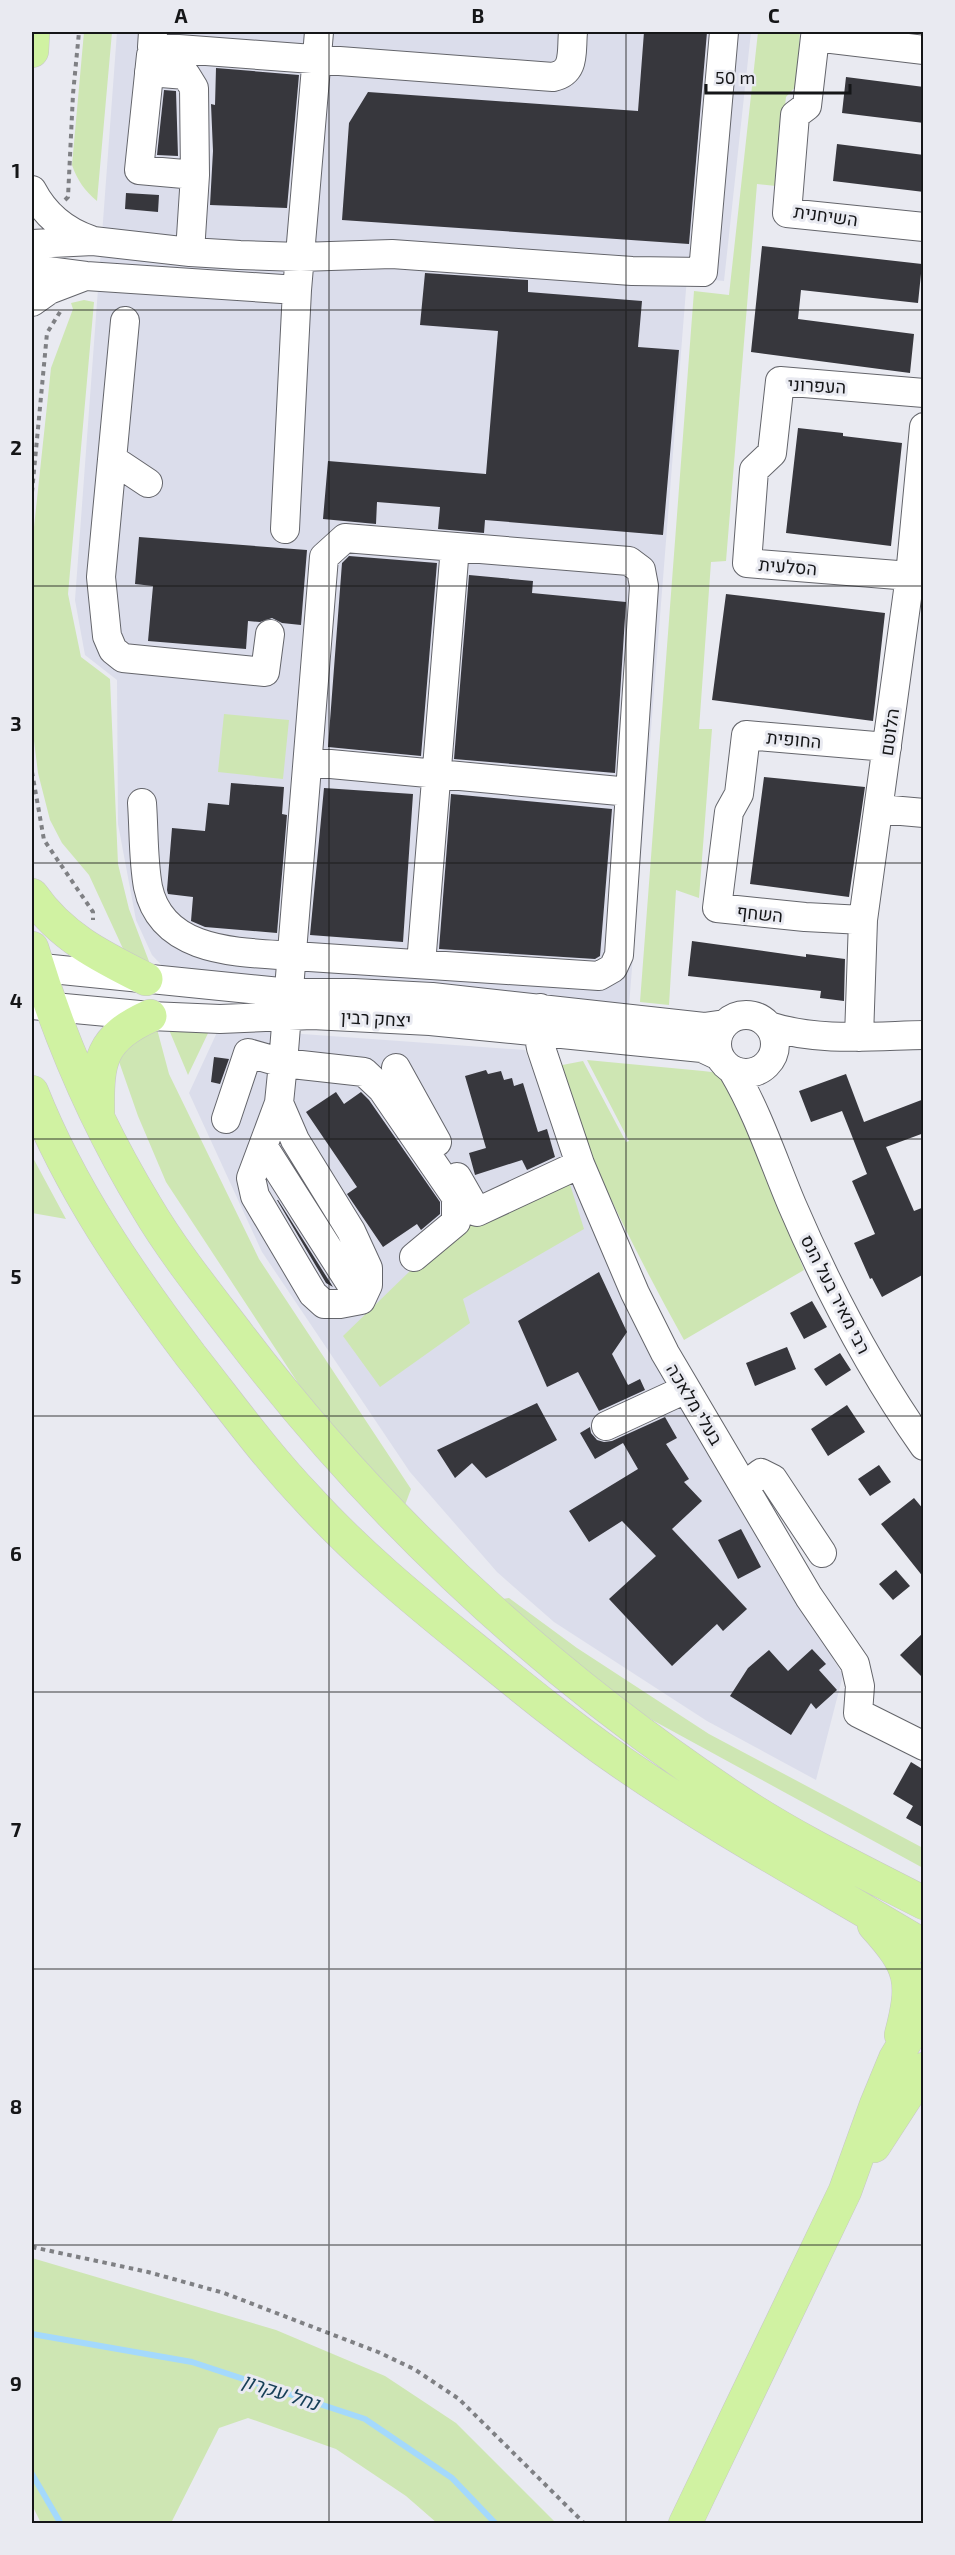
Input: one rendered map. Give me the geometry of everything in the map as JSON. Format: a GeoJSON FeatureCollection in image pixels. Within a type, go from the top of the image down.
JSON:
{"type":"FeatureCollection","features":[{"type":"Feature","properties":{"kind":"main road"},"geometry":{"type":"LineString","coordinates":[[32,51],[33,32]]}},
{"type":"Feature","properties":{"kind":"main road"},"geometry":{"type":"LineString","coordinates":[[32,896],[56,925],[74,940],[92,952],[146,979]]}},
{"type":"Feature","properties":{"kind":"main road"},"geometry":{"type":"LineString","coordinates":[[34,961],[42,1006],[146,1207],[244,1342],[318,1434],[441,1565],[528,1644],[682,1763],[793,1835],[924,1903]]}},
{"type":"Feature","properties":{"kind":"main road"},"geometry":{"type":"LineString","coordinates":[[99,1116],[100,1069],[108,1047],[120,1032],[150,1016]]}},
{"type":"Feature","properties":{"kind":"main road"},"geometry":{"type":"LineString","coordinates":[[35,1104],[66,1167],[103,1230],[152,1305],[274,1461],[307,1499],[360,1552],[425,1609],[521,1687],[622,1762],[799,1875],[849,1901],[924,1946]]}},
{"type":"Feature","properties":{"kind":"main road"},"geometry":{"type":"LineString","coordinates":[[849,1901],[897,1952],[909,1980],[916,2067]]}},
{"type":"Feature","properties":{"kind":"main road"},"geometry":{"type":"LineString","coordinates":[[684,2523],[845,2190],[916,2067],[924,2010]]}},
{"type":"Feature","properties":{"kind":"street"},"geometry":{"type":"LineString","coordinates":[[152,50],[318,45],[553,77],[564,75],[569,68],[573,32]]}},
{"type":"Feature","properties":{"kind":"street"},"geometry":{"type":"LineString","coordinates":[[32,244],[93,241],[190,252],[300,257],[392,254],[632,271],[703,272],[724,32]]}},
{"type":"Feature","properties":{"kind":"street","name":"השיחנית"},"geometry":{"type":"LineString","coordinates":[[924,50],[815,37],[807,106],[795,115],[786,213],[924,227]]}},
{"type":"Feature","properties":{"kind":"street"},"geometry":{"type":"LineString","coordinates":[[285,529],[297,290],[318,45]]}},
{"type":"Feature","properties":{"kind":"street"},"geometry":{"type":"LineString","coordinates":[[152,50],[139,170],[195,175]]}},
{"type":"Feature","properties":{"kind":"street"},"geometry":{"type":"LineString","coordinates":[[152,50],[186,75],[194,88],[195,175],[190,252]]}},
{"type":"Feature","properties":{"kind":"street"},"geometry":{"type":"LineString","coordinates":[[32,189],[37,200],[56,222],[69,232],[93,241]]}},
{"type":"Feature","properties":{"kind":"street"},"geometry":{"type":"LineString","coordinates":[[32,270],[86,276],[297,290]]}},
{"type":"Feature","properties":{"kind":"street"},"geometry":{"type":"LineString","coordinates":[[32,302],[49,290],[86,276]]}},
{"type":"Feature","properties":{"kind":"street"},"geometry":{"type":"LineString","coordinates":[[125,321],[101,578],[107,636],[113,650],[123,658],[265,672],[270,634]]}},
{"type":"Feature","properties":{"kind":"street","name":"העפרוני"},"geometry":{"type":"LineString","coordinates":[[772,453],[780,381],[924,393]]}},
{"type":"Feature","properties":{"kind":"street","name":"הלוטם"},"geometry":{"type":"LineString","coordinates":[[856,1037],[862,920],[910,576],[924,427]]}},
{"type":"Feature","properties":{"kind":"street","name":"הסלעית"},"geometry":{"type":"LineString","coordinates":[[772,453],[754,470],[747,563],[910,576]]}},
{"type":"Feature","properties":{"kind":"street"},"geometry":{"type":"LineString","coordinates":[[112,459],[148,483]]}},
{"type":"Feature","properties":{"kind":"street"},"geometry":{"type":"LineString","coordinates":[[142,803],[148,887],[157,913],[176,932],[214,949],[294,956],[599,976],[613,968],[619,955],[644,586],[641,570],[629,561],[345,538],[324,557],[294,956],[279,1102],[251,1178],[255,1196],[313,1294],[324,1304],[361,1300]]}},
{"type":"Feature","properties":{"kind":"street"},"geometry":{"type":"LineString","coordinates":[[421,964],[455,547]]}},
{"type":"Feature","properties":{"kind":"street","name":"החופית"},"geometry":{"type":"LineString","coordinates":[[729,812],[739,794],[746,735],[887,747]]}},
{"type":"Feature","properties":{"kind":"street"},"geometry":{"type":"LineString","coordinates":[[309,762],[630,792]]}},
{"type":"Feature","properties":{"kind":"street"},"geometry":{"type":"LineString","coordinates":[[879,809],[924,813]]}},
{"type":"Feature","properties":{"kind":"street","name":"השחף"},"geometry":{"type":"LineString","coordinates":[[729,812],[717,908],[862,920]]}},
{"type":"Feature","properties":{"kind":"street","name":"יצחק רבין"},"geometry":{"type":"LineString","coordinates":[[34,961],[289,1005]]}},
{"type":"Feature","properties":{"kind":"street","name":"יצחק רבין"},"geometry":{"type":"LineString","coordinates":[[42,1006],[150,1016],[253,1019],[289,1005],[354,993],[432,997],[539,1020],[702,1048],[726,1064]]}},
{"type":"Feature","properties":{"kind":"street"},"geometry":{"type":"LineString","coordinates":[[754,1016],[769,1049],[752,1073],[726,1064],[718,1037],[725,1024],[737,1017],[754,1016]]}},
{"type":"Feature","properties":{"kind":"street","name":"יצחק רבין"},"geometry":{"type":"LineString","coordinates":[[539,1020],[704,1027],[725,1024]]}},
{"type":"Feature","properties":{"kind":"street","name":"בעלי מלאכה"},"geometry":{"type":"LineString","coordinates":[[539,1020],[546,1068],[580,1164],[635,1293],[665,1353],[810,1597],[855,1664],[860,1686],[858,1713],[924,1746]]}},
{"type":"Feature","properties":{"kind":"street"},"geometry":{"type":"LineString","coordinates":[[769,1049],[791,1051],[856,1037],[924,1035]]}},
{"type":"Feature","properties":{"kind":"street","name":"רבי מאיר בעל הנס"},"geometry":{"type":"LineString","coordinates":[[764,1135],[769,1049]]}},
{"type":"Feature","properties":{"kind":"street"},"geometry":{"type":"LineString","coordinates":[[226,1119],[248,1053],[283,1064],[364,1072],[382,1089],[456,1197],[456,1222],[414,1257]]}},
{"type":"Feature","properties":{"kind":"street","name":"רבי מאיר בעל הנס"},"geometry":{"type":"LineString","coordinates":[[726,1064],[745,1092],[837,1302],[893,1402],[924,1446]]}},
{"type":"Feature","properties":{"kind":"street"},"geometry":{"type":"LineString","coordinates":[[396,1068],[477,1212],[580,1164]]}},
{"type":"Feature","properties":{"kind":"street"},"geometry":{"type":"LineString","coordinates":[[279,1102],[295,1140],[351,1231],[368,1268],[368,1285],[361,1300]]}},
{"type":"Feature","properties":{"kind":"street"},"geometry":{"type":"LineString","coordinates":[[263,1146],[361,1300]]}},
{"type":"Feature","properties":{"kind":"street"},"geometry":{"type":"LineString","coordinates":[[606,1426],[686,1389]]}},
{"type":"Feature","properties":{"kind":"street"},"geometry":{"type":"LineString","coordinates":[[744,1486],[761,1473],[773,1479],[822,1553]]}},
{"type":"Feature","properties":{"kind":"path"},"geometry":{"type":"LineString","coordinates":[[32,2247],[148,2272],[224,2293],[378,2352],[414,2369],[459,2399],[585,2523]]}},
{"type":"Feature","properties":{"kind":"shaded area"},"geometry":{"type":"Polygon","coordinates":[[[117,32],[751,32],[724,281],[687,277],[629,1006],[171,975],[152,955],[136,920],[118,824],[117,680],[85,655],[75,600],[117,32]]]}},
{"type":"Feature","properties":{"kind":"shaded area"},"geometry":{"type":"Polygon","coordinates":[[[219,1028],[525,1050],[608,1259],[675,1398],[843,1675],[816,1780],[707,1721],[554,1622],[497,1572],[410,1472],[262,1252],[189,1093],[219,1028]]]}},
{"type":"Feature","properties":{"kind":"green space"},"geometry":{"type":"Polygon","coordinates":[[[84,32],[112,32],[97,201],[82,185],[72,165],[84,32]]]}},
{"type":"Feature","properties":{"kind":"green space"},"geometry":{"type":"Polygon","coordinates":[[[758,32],[800,32],[797,85],[786,97],[776,186],[757,184],[726,561],[711,562],[699,729],[712,729],[699,898],[676,890],[669,1005],[640,1002],[694,291],[729,295],[758,32]]]}},
{"type":"Feature","properties":{"kind":"green space"},"geometry":{"type":"Polygon","coordinates":[[[84,300],[94,302],[68,594],[81,657],[110,679],[118,864],[129,909],[150,964],[131,966],[89,875],[62,843],[50,820],[38,773],[32,725],[34,527],[51,368],[73,309],[71,303],[84,300]]]}},
{"type":"Feature","properties":{"kind":"green space"},"geometry":{"type":"Polygon","coordinates":[[[224,714],[289,720],[283,779],[218,772],[224,714]]]}},
{"type":"Feature","properties":{"kind":"green space"},"geometry":{"type":"Polygon","coordinates":[[[167,1025],[211,1027],[188,1075],[167,1025]]]}},
{"type":"Feature","properties":{"kind":"green space"},"geometry":{"type":"Polygon","coordinates":[[[157,1029],[169,1074],[259,1259],[411,1489],[402,1513],[300,1386],[166,1182],[138,1116],[116,1053],[157,1029]]]}},
{"type":"Feature","properties":{"kind":"green space"},"geometry":{"type":"Polygon","coordinates":[[[587,1060],[720,1073],[738,1085],[770,1181],[804,1270],[684,1340],[614,1205],[552,1067],[583,1061],[626,1142],[629,1141],[587,1060]]]}},
{"type":"Feature","properties":{"kind":"green space"},"geometry":{"type":"Polygon","coordinates":[[[32,1156],[66,1219],[32,1213],[32,1156]]]}},
{"type":"Feature","properties":{"kind":"green space"},"geometry":{"type":"Polygon","coordinates":[[[569,1181],[584,1229],[463,1299],[470,1323],[380,1387],[343,1336],[444,1238],[569,1181]]]}},
{"type":"Feature","properties":{"kind":"green space"},"geometry":{"type":"Polygon","coordinates":[[[509,1598],[577,1648],[709,1734],[923,1848],[923,1868],[654,1721],[591,1683],[489,1601],[509,1598]]]}},
{"type":"Feature","properties":{"kind":"green space"},"geometry":{"type":"Polygon","coordinates":[[[32,2258],[276,2330],[385,2376],[456,2423],[556,2523],[437,2523],[406,2496],[336,2449],[248,2418],[219,2428],[171,2523],[41,2523],[32,2505],[32,2258]]]}},
{"type":"Feature","properties":{"kind":"building"},"geometry":{"type":"Polygon","coordinates":[[[644,32],[707,32],[689,244],[342,220],[349,123],[368,92],[638,111],[644,32]]]}},
{"type":"Feature","properties":{"kind":"building"},"geometry":{"type":"Polygon","coordinates":[[[216,68],[299,75],[287,208],[210,205],[213,151],[211,104],[215,105],[216,68]]]}},
{"type":"Feature","properties":{"kind":"building"},"geometry":{"type":"Polygon","coordinates":[[[846,77],[924,87],[924,123],[842,113],[846,77]]]}},
{"type":"Feature","properties":{"kind":"building"},"geometry":{"type":"Polygon","coordinates":[[[164,90],[176,91],[178,156],[157,155],[164,90]]]}},
{"type":"Feature","properties":{"kind":"building"},"geometry":{"type":"Polygon","coordinates":[[[837,144],[924,155],[924,192],[833,181],[837,144]]]}},
{"type":"Feature","properties":{"kind":"building"},"geometry":{"type":"Polygon","coordinates":[[[126,193],[159,195],[158,212],[125,209],[126,193]]]}},
{"type":"Feature","properties":{"kind":"building"},"geometry":{"type":"Polygon","coordinates":[[[762,246],[922,264],[918,303],[801,290],[798,319],[914,334],[910,373],[751,352],[762,246]]]}},
{"type":"Feature","properties":{"kind":"building"},"geometry":{"type":"Polygon","coordinates":[[[425,273],[528,280],[528,292],[642,301],[638,347],[679,350],[663,535],[485,520],[484,533],[438,529],[440,507],[377,502],[376,524],[323,519],[328,461],[486,474],[498,331],[420,325],[425,273]]]}},
{"type":"Feature","properties":{"kind":"building"},"geometry":{"type":"Polygon","coordinates":[[[798,428],[902,443],[891,546],[786,533],[798,428]]]}},
{"type":"Feature","properties":{"kind":"building"},"geometry":{"type":"Polygon","coordinates":[[[139,537],[307,550],[301,625],[282,623],[272,618],[260,622],[248,621],[246,649],[148,641],[153,586],[135,584],[139,537]]]}},
{"type":"Feature","properties":{"kind":"building"},"geometry":{"type":"Polygon","coordinates":[[[349,556],[437,563],[421,756],[328,747],[342,563],[349,556]]]}},
{"type":"Feature","properties":{"kind":"building"},"geometry":{"type":"Polygon","coordinates":[[[469,575],[533,581],[532,593],[626,602],[615,773],[454,759],[469,575]]]}},
{"type":"Feature","properties":{"kind":"building"},"geometry":{"type":"Polygon","coordinates":[[[726,594],[885,613],[873,721],[712,700],[726,594]]]}},
{"type":"Feature","properties":{"kind":"building"},"geometry":{"type":"Polygon","coordinates":[[[764,777],[865,787],[849,897],[750,884],[764,777]]]}},
{"type":"Feature","properties":{"kind":"building"},"geometry":{"type":"Polygon","coordinates":[[[231,783],[284,787],[282,814],[287,815],[277,933],[205,927],[191,921],[193,897],[168,894],[172,828],[205,831],[208,803],[229,805],[231,783]]]}},
{"type":"Feature","properties":{"kind":"building"},"geometry":{"type":"Polygon","coordinates":[[[324,788],[413,794],[403,942],[310,935],[324,788]]]}},
{"type":"Feature","properties":{"kind":"building"},"geometry":{"type":"Polygon","coordinates":[[[451,794],[612,809],[600,956],[595,959],[439,949],[451,794]]]}},
{"type":"Feature","properties":{"kind":"building"},"geometry":{"type":"Polygon","coordinates":[[[692,941],[806,957],[806,954],[845,959],[844,1001],[820,998],[821,991],[688,976],[692,941]]]}},
{"type":"Feature","properties":{"kind":"building"},"geometry":{"type":"Polygon","coordinates":[[[214,1057],[229,1059],[220,1084],[211,1082],[214,1057]]]}},
{"type":"Feature","properties":{"kind":"building"},"geometry":{"type":"Polygon","coordinates":[[[486,1070],[488,1074],[501,1071],[504,1080],[512,1078],[514,1086],[523,1083],[538,1132],[547,1129],[555,1157],[527,1170],[522,1160],[475,1175],[469,1153],[486,1148],[465,1076],[486,1070]]]}},
{"type":"Feature","properties":{"kind":"building"},"geometry":{"type":"Polygon","coordinates":[[[846,1074],[864,1122],[924,1099],[924,1133],[886,1147],[914,1211],[924,1207],[924,1274],[882,1297],[872,1278],[870,1279],[854,1243],[875,1234],[852,1181],[867,1174],[842,1111],[811,1122],[799,1091],[846,1074]]]}},
{"type":"Feature","properties":{"kind":"building"},"geometry":{"type":"Polygon","coordinates":[[[336,1092],[344,1104],[361,1092],[369,1100],[440,1202],[440,1214],[421,1230],[417,1224],[383,1247],[347,1194],[357,1187],[306,1112],[336,1092]]]}},
{"type":"Feature","properties":{"kind":"building"},"geometry":{"type":"Polygon","coordinates":[[[278,1200],[333,1287],[326,1283],[278,1200]]]}},
{"type":"Feature","properties":{"kind":"building"},"geometry":{"type":"Polygon","coordinates":[[[599,1272],[627,1332],[612,1354],[628,1385],[640,1379],[645,1390],[599,1411],[578,1372],[547,1387],[518,1321],[599,1272]]]}},
{"type":"Feature","properties":{"kind":"building"},"geometry":{"type":"Polygon","coordinates":[[[812,1301],[827,1327],[804,1339],[790,1313],[812,1301]]]}},
{"type":"Feature","properties":{"kind":"building"},"geometry":{"type":"Polygon","coordinates":[[[787,1347],[796,1369],[755,1386],[746,1363],[787,1347]]]}},
{"type":"Feature","properties":{"kind":"building"},"geometry":{"type":"Polygon","coordinates":[[[840,1353],[851,1370],[826,1386],[814,1369],[840,1353]]]}},
{"type":"Feature","properties":{"kind":"building"},"geometry":{"type":"Polygon","coordinates":[[[537,1403],[557,1440],[486,1478],[472,1463],[455,1478],[437,1450],[537,1403]]]}},
{"type":"Feature","properties":{"kind":"building"},"geometry":{"type":"Polygon","coordinates":[[[847,1405],[865,1432],[828,1456],[811,1429],[847,1405]]]}},
{"type":"Feature","properties":{"kind":"building"},"geometry":{"type":"Polygon","coordinates":[[[665,1417],[677,1438],[666,1444],[689,1479],[684,1482],[702,1501],[672,1529],[747,1609],[723,1631],[717,1624],[672,1666],[609,1599],[656,1556],[622,1521],[589,1542],[569,1511],[638,1469],[623,1443],[595,1459],[580,1433],[590,1427],[591,1433],[597,1440],[612,1441],[665,1417]]]}},
{"type":"Feature","properties":{"kind":"building"},"geometry":{"type":"Polygon","coordinates":[[[879,1465],[891,1482],[870,1496],[858,1479],[879,1465]]]}},
{"type":"Feature","properties":{"kind":"building"},"geometry":{"type":"Polygon","coordinates":[[[914,1498],[924,1510],[924,1578],[881,1524],[914,1498]]]}},
{"type":"Feature","properties":{"kind":"building"},"geometry":{"type":"Polygon","coordinates":[[[741,1529],[761,1567],[738,1579],[718,1540],[741,1529]]]}},
{"type":"Feature","properties":{"kind":"building"},"geometry":{"type":"Polygon","coordinates":[[[896,1570],[910,1586],[893,1600],[879,1584],[896,1570]]]}},
{"type":"Feature","properties":{"kind":"building"},"geometry":{"type":"Polygon","coordinates":[[[924,1632],[924,1679],[900,1655],[924,1632]]]}},
{"type":"Feature","properties":{"kind":"building"},"geometry":{"type":"Polygon","coordinates":[[[812,1649],[826,1664],[819,1670],[837,1690],[816,1709],[811,1703],[791,1735],[730,1696],[748,1668],[769,1650],[788,1671],[812,1649]]]}},
{"type":"Feature","properties":{"kind":"building"},"geometry":{"type":"Polygon","coordinates":[[[911,1762],[924,1770],[924,1828],[906,1818],[913,1806],[893,1794],[911,1762]]]}},
{"type":"Feature","properties":{"kind":"waterway","name":"נחל עקרון"},"geometry":{"type":"LineString","coordinates":[[32,2334],[192,2362],[365,2419],[452,2478],[496,2524]]}},
{"type":"Feature","properties":{"kind":"waterway"},"geometry":{"type":"LineString","coordinates":[[32,2474],[61,2524]]}}]}
